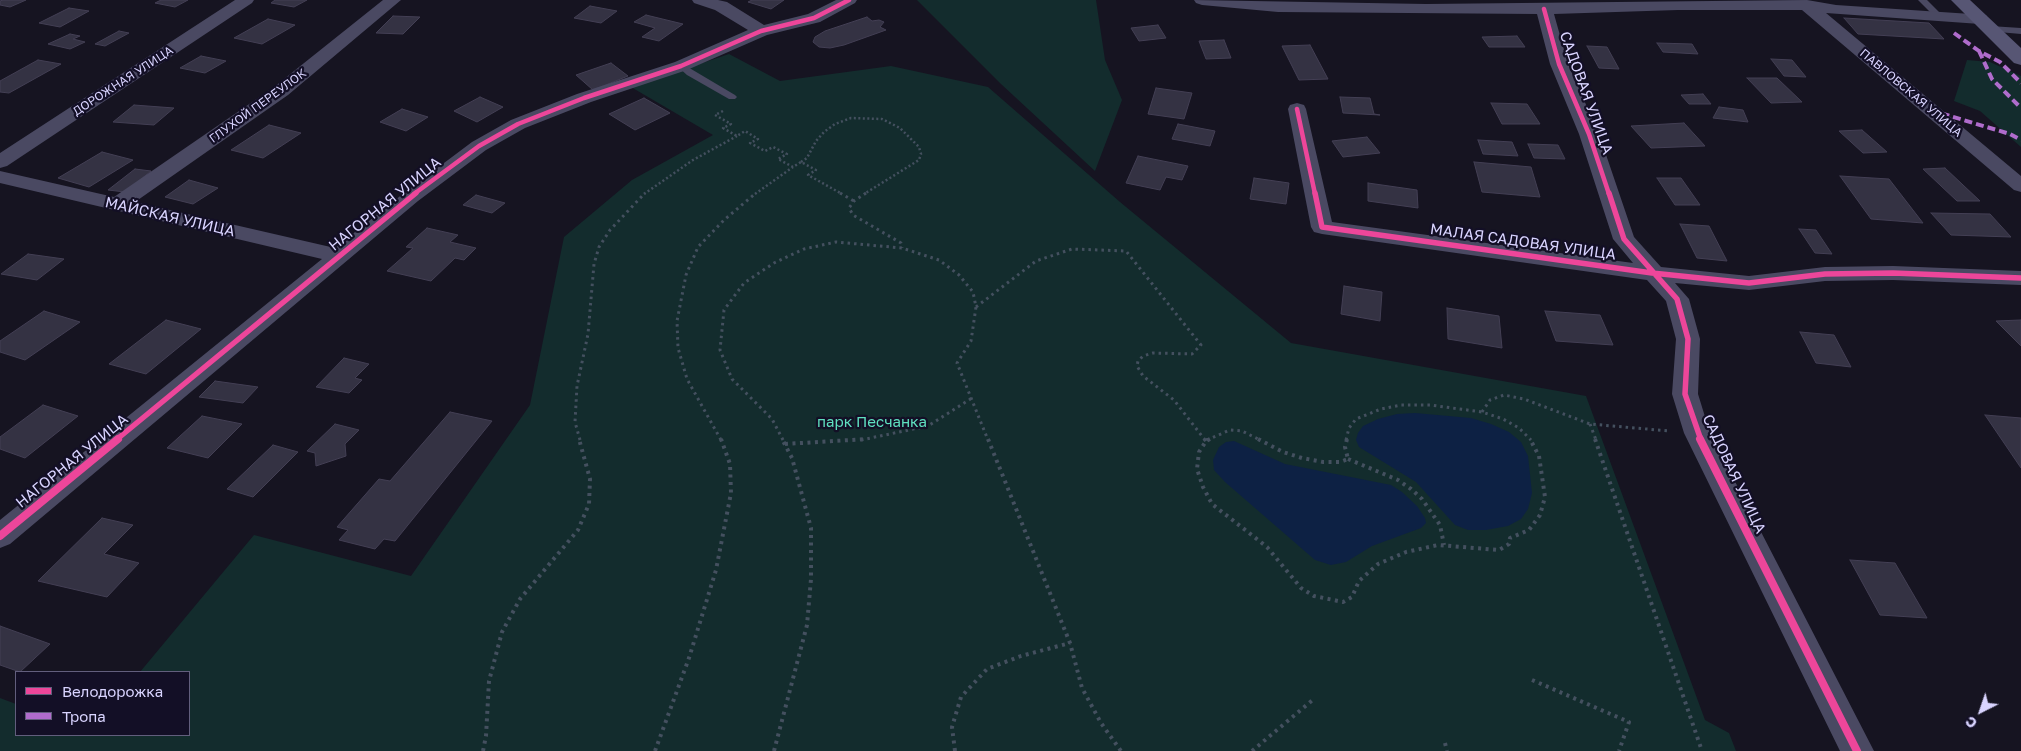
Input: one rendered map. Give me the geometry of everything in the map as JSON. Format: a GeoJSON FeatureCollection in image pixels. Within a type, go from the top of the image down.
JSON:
{"type":"FeatureCollection","features":[{"type":"Feature","properties":{"kind":"main road"},"geometry":{"type":"LineString","coordinates":[[1960,0],[2021,59]]}},
{"type":"Feature","properties":{"kind":"street","name":"ДОРОЖНАЯ УЛИЦА"},"geometry":{"type":"LineString","coordinates":[[0,162],[246,0]]}},
{"type":"Feature","properties":{"kind":"street","name":"ГЛУХОЙ ПЕРЕУЛОК"},"geometry":{"type":"LineString","coordinates":[[117,205],[281,91],[393,0]]}},
{"type":"Feature","properties":{"kind":"street"},"geometry":{"type":"LineString","coordinates":[[700,0],[721,6],[761,31]]}},
{"type":"Feature","properties":{"kind":"street","name":"НАГОРНАЯ УЛИЦА"},"geometry":{"type":"LineString","coordinates":[[0,536],[454,163],[487,141],[518,124],[584,98],[681,66],[761,31],[814,18],[849,0]]}},
{"type":"Feature","properties":{"kind":"street"},"geometry":{"type":"LineString","coordinates":[[1202,0],[1278,8],[1544,9],[1804,2],[1836,10],[1939,16],[1985,24]]}},
{"type":"Feature","properties":{"kind":"street","name":"ПАВЛОВСКАЯ УЛИЦА"},"geometry":{"type":"LineString","coordinates":[[1804,2],[2021,186]]}},
{"type":"Feature","properties":{"kind":"street","name":"САДОВАЯ УЛИЦА"},"geometry":{"type":"LineString","coordinates":[[1544,9],[1559,64],[1589,134],[1624,239],[1652,273],[1677,299],[1688,339],[1685,394],[1698,433],[1857,751]]}},
{"type":"Feature","properties":{"kind":"street","name":"МАЛАЯ САДОВАЯ УЛИЦА"},"geometry":{"type":"LineString","coordinates":[[1297,109],[1322,227],[1652,273],[1749,283],[1835,274],[1893,273],[2021,278]]}},
{"type":"Feature","properties":{"kind":"street","name":"МАЙСКАЯ УЛИЦА"},"geometry":{"type":"LineString","coordinates":[[0,178],[340,256]]}},
{"type":"Feature","properties":{"kind":"lane"},"geometry":{"type":"LineString","coordinates":[[1922,0],[1939,16]]}},
{"type":"Feature","properties":{"kind":"lane"},"geometry":{"type":"LineString","coordinates":[[1985,24],[2021,31]]}},
{"type":"Feature","properties":{"kind":"lane"},"geometry":{"type":"LineString","coordinates":[[681,66],[732,97]]}},
{"type":"Feature","properties":{"kind":"path"},"geometry":{"type":"LineString","coordinates":[[732,97],[741,102],[715,115],[731,124],[723,128],[737,136]]}},
{"type":"Feature","properties":{"kind":"path"},"geometry":{"type":"LineString","coordinates":[[655,751],[689,658],[716,570],[731,493],[730,464],[720,437],[687,379],[678,348],[678,321],[686,275],[698,247],[724,220],[760,190],[807,158],[816,141],[824,132],[835,124],[851,118],[864,117],[882,118],[900,128],[919,147],[921,154],[919,160],[854,201],[849,208],[853,215],[901,243],[902,248]]}},
{"type":"Feature","properties":{"kind":"path"},"geometry":{"type":"LineString","coordinates":[[483,751],[486,736],[489,681],[502,632],[520,599],[547,564],[578,530],[590,504],[590,479],[575,422],[577,386],[588,334],[594,264],[599,247],[610,230],[645,193],[693,160],[745,132],[758,139],[750,143],[765,151],[773,147],[787,154],[778,159],[793,167]]}},
{"type":"Feature","properties":{"kind":"path"},"geometry":{"type":"LineString","coordinates":[[801,162],[816,170],[808,175],[854,201]]}},
{"type":"Feature","properties":{"kind":"path"},"geometry":{"type":"LineString","coordinates":[[774,751],[807,625],[811,579],[811,528],[792,458],[772,419],[732,379],[720,350],[724,310],[744,283],[774,263],[804,250],[836,242],[902,248],[939,260],[959,274],[973,292],[976,307],[971,341],[957,363],[1070,643],[1082,688],[1101,723],[1121,751]]}},
{"type":"Feature","properties":{"kind":"path"},"geometry":{"type":"LineString","coordinates":[[976,307],[1036,261],[1072,249],[1126,251],[1201,345],[1192,354],[1173,356],[1152,353],[1143,356],[1138,361],[1137,366],[1143,376],[1174,400],[1206,441]]}},
{"type":"Feature","properties":{"kind":"path"},"geometry":{"type":"LineString","coordinates":[[1482,412],[1490,400],[1504,395],[1524,399],[1590,424],[1698,433]]}},
{"type":"Feature","properties":{"kind":"path"},"geometry":{"type":"LineString","coordinates":[[784,444],[857,441],[928,426],[972,398]]}},
{"type":"Feature","properties":{"kind":"path"},"geometry":{"type":"LineString","coordinates":[[1348,459],[1345,447],[1348,428],[1356,420],[1381,409],[1401,405],[1430,405],[1482,412],[1503,419],[1519,428],[1531,440],[1539,456],[1545,497],[1540,515],[1529,530],[1510,538],[1509,544],[1500,550],[1444,545],[1406,552],[1378,564],[1359,581],[1352,597],[1343,602],[1314,596],[1301,588],[1267,547],[1212,504],[1203,487],[1198,469],[1199,452],[1206,441],[1220,432],[1230,430],[1242,432],[1283,452],[1302,458],[1324,462],[1340,462],[1348,459],[1398,480],[1411,489],[1422,499],[1440,525],[1444,545]]}},
{"type":"Feature","properties":{"kind":"path"},"geometry":{"type":"LineString","coordinates":[[1590,424],[1702,751]]}},
{"type":"Feature","properties":{"kind":"path"},"geometry":{"type":"LineString","coordinates":[[956,751],[952,727],[961,697],[987,669],[1021,656],[1070,643]]}},
{"type":"Feature","properties":{"kind":"path"},"geometry":{"type":"LineString","coordinates":[[1532,680],[1629,722],[1619,751]]}},
{"type":"Feature","properties":{"kind":"path"},"geometry":{"type":"LineString","coordinates":[[1252,751],[1315,698]]}},
{"type":"Feature","properties":{"kind":"path"},"geometry":{"type":"LineString","coordinates":[[1445,743],[1448,751]]}},
{"type":"Feature","properties":{"kind":"green space"},"geometry":{"type":"Polygon","coordinates":[[[917,0],[1096,0],[1105,60],[1122,100],[1095,171],[1001,84],[917,0]]]}},
{"type":"Feature","properties":{"kind":"green space","name":"парк Песчанка"},"geometry":{"type":"Polygon","coordinates":[[[729,54],[780,81],[891,66],[988,87],[1120,202],[1291,343],[1586,396],[1705,720],[1729,733],[1736,751],[0,751],[0,698],[15,704],[15,736],[190,736],[190,671],[141,671],[254,535],[411,576],[530,405],[564,237],[632,180],[713,135],[631,87],[729,54]]]}},
{"type":"Feature","properties":{"kind":"green space"},"geometry":{"type":"Polygon","coordinates":[[[1967,60],[1990,62],[2021,76],[2021,147],[1980,111],[1954,101],[1967,60]]]}},
{"type":"Feature","properties":{"kind":"water"},"geometry":{"type":"Polygon","coordinates":[[[1415,413],[1471,418],[1509,432],[1521,442],[1528,456],[1532,493],[1528,509],[1521,519],[1508,526],[1486,530],[1468,530],[1455,525],[1416,482],[1359,447],[1356,440],[1363,426],[1378,419],[1397,414],[1415,413]]]}},
{"type":"Feature","properties":{"kind":"water"},"geometry":{"type":"Polygon","coordinates":[[[1234,441],[1285,464],[1391,485],[1417,506],[1426,523],[1421,528],[1372,546],[1346,562],[1331,565],[1315,560],[1225,482],[1214,470],[1213,460],[1219,447],[1226,442],[1234,441]]]}},
{"type":"Feature","properties":{"kind":"building"},"geometry":{"type":"Polygon","coordinates":[[[26,0],[10,7],[0,5],[0,1],[26,0]]]}},
{"type":"Feature","properties":{"kind":"building"},"geometry":{"type":"Polygon","coordinates":[[[161,0],[188,0],[175,7],[155,3],[161,0]]]}},
{"type":"Feature","properties":{"kind":"building"},"geometry":{"type":"Polygon","coordinates":[[[275,0],[307,0],[294,7],[271,3],[275,0]]]}},
{"type":"Feature","properties":{"kind":"building"},"geometry":{"type":"Polygon","coordinates":[[[752,0],[784,0],[771,9],[748,2],[752,0]]]}},
{"type":"Feature","properties":{"kind":"building"},"geometry":{"type":"Polygon","coordinates":[[[590,6],[617,11],[601,23],[574,18],[590,6]]]}},
{"type":"Feature","properties":{"kind":"building"},"geometry":{"type":"Polygon","coordinates":[[[69,8],[89,11],[60,27],[39,23],[69,8]]]}},
{"type":"Feature","properties":{"kind":"building"},"geometry":{"type":"Polygon","coordinates":[[[646,15],[683,24],[659,41],[642,37],[655,28],[634,22],[646,15]]]}},
{"type":"Feature","properties":{"kind":"building"},"geometry":{"type":"Polygon","coordinates":[[[393,16],[420,17],[403,34],[376,33],[393,16]]]}},
{"type":"Feature","properties":{"kind":"building"},"geometry":{"type":"Polygon","coordinates":[[[867,17],[872,21],[879,20],[884,22],[880,27],[886,30],[830,48],[819,47],[813,42],[815,37],[825,31],[867,17]]]}},
{"type":"Feature","properties":{"kind":"building"},"geometry":{"type":"Polygon","coordinates":[[[1844,18],[1929,23],[1944,39],[1858,34],[1844,18]]]}},
{"type":"Feature","properties":{"kind":"building"},"geometry":{"type":"Polygon","coordinates":[[[268,19],[295,25],[262,44],[234,38],[268,19]]]}},
{"type":"Feature","properties":{"kind":"building"},"geometry":{"type":"Polygon","coordinates":[[[1158,25],[1166,38],[1139,41],[1131,28],[1158,25]]]}},
{"type":"Feature","properties":{"kind":"building"},"geometry":{"type":"Polygon","coordinates":[[[119,31],[129,33],[105,46],[95,44],[119,31]]]}},
{"type":"Feature","properties":{"kind":"building"},"geometry":{"type":"Polygon","coordinates":[[[70,34],[80,36],[73,39],[85,42],[70,49],[48,44],[70,34]]]}},
{"type":"Feature","properties":{"kind":"building"},"geometry":{"type":"Polygon","coordinates":[[[1517,36],[1525,47],[1489,47],[1482,37],[1517,36]]]}},
{"type":"Feature","properties":{"kind":"building"},"geometry":{"type":"Polygon","coordinates":[[[1224,40],[1231,58],[1206,59],[1199,41],[1224,40]]]}},
{"type":"Feature","properties":{"kind":"building"},"geometry":{"type":"Polygon","coordinates":[[[1657,43],[1692,44],[1698,54],[1663,52],[1657,43]]]}},
{"type":"Feature","properties":{"kind":"building"},"geometry":{"type":"Polygon","coordinates":[[[1310,45],[1328,79],[1299,80],[1282,46],[1310,45]]]}},
{"type":"Feature","properties":{"kind":"building"},"geometry":{"type":"Polygon","coordinates":[[[1587,46],[1607,47],[1619,69],[1599,68],[1587,46]]]}},
{"type":"Feature","properties":{"kind":"building"},"geometry":{"type":"Polygon","coordinates":[[[201,56],[226,61],[205,73],[180,68],[201,56]]]}},
{"type":"Feature","properties":{"kind":"building"},"geometry":{"type":"Polygon","coordinates":[[[1771,59],[1792,60],[1806,77],[1784,76],[1771,59]]]}},
{"type":"Feature","properties":{"kind":"building"},"geometry":{"type":"Polygon","coordinates":[[[38,60],[61,64],[9,93],[0,92],[0,81],[38,60]]]}},
{"type":"Feature","properties":{"kind":"building"},"geometry":{"type":"Polygon","coordinates":[[[611,63],[628,76],[593,90],[576,75],[611,63]]]}},
{"type":"Feature","properties":{"kind":"building"},"geometry":{"type":"Polygon","coordinates":[[[1747,78],[1777,78],[1802,102],[1771,103],[1747,78]]]}},
{"type":"Feature","properties":{"kind":"building"},"geometry":{"type":"Polygon","coordinates":[[[1156,88],[1192,93],[1184,119],[1148,114],[1156,88]]]}},
{"type":"Feature","properties":{"kind":"building"},"geometry":{"type":"Polygon","coordinates":[[[1703,94],[1711,104],[1689,104],[1681,95],[1703,94]]]}},
{"type":"Feature","properties":{"kind":"building"},"geometry":{"type":"Polygon","coordinates":[[[480,97],[503,107],[477,122],[454,111],[480,97]]]}},
{"type":"Feature","properties":{"kind":"building"},"geometry":{"type":"Polygon","coordinates":[[[1340,97],[1370,98],[1374,114],[1380,115],[1343,113],[1340,97]]]}},
{"type":"Feature","properties":{"kind":"building"},"geometry":{"type":"Polygon","coordinates":[[[644,98],[670,113],[635,130],[609,114],[644,98]]]}},
{"type":"Feature","properties":{"kind":"building"},"geometry":{"type":"Polygon","coordinates":[[[1491,103],[1527,104],[1540,124],[1502,124],[1491,103]]]}},
{"type":"Feature","properties":{"kind":"building"},"geometry":{"type":"Polygon","coordinates":[[[134,105],[174,108],[154,125],[113,122],[134,105]]]}},
{"type":"Feature","properties":{"kind":"building"},"geometry":{"type":"Polygon","coordinates":[[[1719,107],[1743,110],[1748,122],[1713,118],[1719,107]]]}},
{"type":"Feature","properties":{"kind":"building"},"geometry":{"type":"Polygon","coordinates":[[[402,109],[428,117],[406,131],[380,122],[402,109]]]}},
{"type":"Feature","properties":{"kind":"building"},"geometry":{"type":"Polygon","coordinates":[[[1684,123],[1705,146],[1651,148],[1631,126],[1684,123]]]}},
{"type":"Feature","properties":{"kind":"building"},"geometry":{"type":"Polygon","coordinates":[[[1178,124],[1215,131],[1210,146],[1172,139],[1178,124]]]}},
{"type":"Feature","properties":{"kind":"building"},"geometry":{"type":"Polygon","coordinates":[[[269,125],[301,133],[263,158],[231,150],[269,125]]]}},
{"type":"Feature","properties":{"kind":"building"},"geometry":{"type":"Polygon","coordinates":[[[1862,130],[1887,152],[1863,153],[1839,131],[1862,130]]]}},
{"type":"Feature","properties":{"kind":"building"},"geometry":{"type":"Polygon","coordinates":[[[1367,137],[1380,153],[1343,157],[1332,141],[1367,137]]]}},
{"type":"Feature","properties":{"kind":"building"},"geometry":{"type":"Polygon","coordinates":[[[1478,140],[1512,142],[1518,156],[1483,154],[1478,140]]]}},
{"type":"Feature","properties":{"kind":"building"},"geometry":{"type":"Polygon","coordinates":[[[1528,144],[1558,145],[1565,159],[1534,158],[1528,144]]]}},
{"type":"Feature","properties":{"kind":"building"},"geometry":{"type":"Polygon","coordinates":[[[102,152],[133,160],[89,187],[58,178],[102,152]]]}},
{"type":"Feature","properties":{"kind":"building"},"geometry":{"type":"Polygon","coordinates":[[[1138,156],[1188,166],[1182,180],[1166,177],[1160,190],[1126,183],[1138,156]]]}},
{"type":"Feature","properties":{"kind":"building"},"geometry":{"type":"Polygon","coordinates":[[[1474,162],[1531,167],[1540,197],[1482,192],[1474,162]]]}},
{"type":"Feature","properties":{"kind":"building"},"geometry":{"type":"Polygon","coordinates":[[[1945,168],[1980,201],[1957,201],[1923,169],[1945,168]]]}},
{"type":"Feature","properties":{"kind":"building"},"geometry":{"type":"Polygon","coordinates":[[[135,169],[151,171],[125,192],[108,190],[135,169]]]}},
{"type":"Feature","properties":{"kind":"building"},"geometry":{"type":"Polygon","coordinates":[[[1840,176],[1889,179],[1923,223],[1871,219],[1840,176]]]}},
{"type":"Feature","properties":{"kind":"building"},"geometry":{"type":"Polygon","coordinates":[[[1254,178],[1289,183],[1286,204],[1250,199],[1254,178]]]}},
{"type":"Feature","properties":{"kind":"building"},"geometry":{"type":"Polygon","coordinates":[[[1657,178],[1681,178],[1700,205],[1675,205],[1657,178]]]}},
{"type":"Feature","properties":{"kind":"building"},"geometry":{"type":"Polygon","coordinates":[[[189,180],[218,188],[193,204],[165,197],[189,180]]]}},
{"type":"Feature","properties":{"kind":"building"},"geometry":{"type":"Polygon","coordinates":[[[1368,183],[1417,190],[1418,208],[1368,201],[1368,183]]]}},
{"type":"Feature","properties":{"kind":"building"},"geometry":{"type":"Polygon","coordinates":[[[476,195],[505,203],[492,213],[463,205],[476,195]]]}},
{"type":"Feature","properties":{"kind":"building"},"geometry":{"type":"Polygon","coordinates":[[[1931,213],[1990,214],[2011,237],[1951,235],[1931,213]]]}},
{"type":"Feature","properties":{"kind":"building"},"geometry":{"type":"Polygon","coordinates":[[[1680,224],[1709,226],[1727,261],[1697,258],[1680,224]]]}},
{"type":"Feature","properties":{"kind":"building"},"geometry":{"type":"Polygon","coordinates":[[[427,228],[458,235],[450,242],[476,248],[464,260],[455,258],[431,281],[387,271],[413,248],[406,247],[427,228]]]}},
{"type":"Feature","properties":{"kind":"building"},"geometry":{"type":"Polygon","coordinates":[[[1799,229],[1816,230],[1832,254],[1815,253],[1799,229]]]}},
{"type":"Feature","properties":{"kind":"building"},"geometry":{"type":"Polygon","coordinates":[[[28,254],[64,259],[37,280],[1,274],[28,254]]]}},
{"type":"Feature","properties":{"kind":"building"},"geometry":{"type":"Polygon","coordinates":[[[1344,286],[1382,292],[1380,321],[1341,314],[1344,286]]]}},
{"type":"Feature","properties":{"kind":"building"},"geometry":{"type":"Polygon","coordinates":[[[1447,308],[1499,316],[1502,348],[1448,339],[1447,308]]]}},
{"type":"Feature","properties":{"kind":"building"},"geometry":{"type":"Polygon","coordinates":[[[44,311],[80,322],[25,360],[0,352],[0,341],[44,311]]]}},
{"type":"Feature","properties":{"kind":"building"},"geometry":{"type":"Polygon","coordinates":[[[1545,311],[1600,315],[1613,345],[1556,341],[1545,311]]]}},
{"type":"Feature","properties":{"kind":"building"},"geometry":{"type":"Polygon","coordinates":[[[166,320],[201,329],[146,374],[109,364],[166,320]]]}},
{"type":"Feature","properties":{"kind":"building"},"geometry":{"type":"Polygon","coordinates":[[[2021,320],[2021,346],[1996,321],[2021,320]]]}},
{"type":"Feature","properties":{"kind":"building"},"geometry":{"type":"Polygon","coordinates":[[[1800,332],[1834,335],[1851,367],[1816,363],[1800,332]]]}},
{"type":"Feature","properties":{"kind":"building"},"geometry":{"type":"Polygon","coordinates":[[[344,358],[369,364],[355,378],[362,380],[349,393],[316,387],[344,358]]]}},
{"type":"Feature","properties":{"kind":"building"},"geometry":{"type":"Polygon","coordinates":[[[215,381],[258,387],[243,403],[199,397],[215,381]]]}},
{"type":"Feature","properties":{"kind":"building"},"geometry":{"type":"Polygon","coordinates":[[[43,405],[78,416],[25,458],[0,449],[0,437],[43,405]]]}},
{"type":"Feature","properties":{"kind":"building"},"geometry":{"type":"Polygon","coordinates":[[[450,412],[492,421],[395,541],[384,539],[375,549],[339,540],[348,530],[337,527],[379,479],[390,481],[450,412]]]}},
{"type":"Feature","properties":{"kind":"building"},"geometry":{"type":"Polygon","coordinates":[[[1985,415],[2021,418],[2021,468],[1985,415]]]}},
{"type":"Feature","properties":{"kind":"building"},"geometry":{"type":"Polygon","coordinates":[[[202,416],[242,424],[208,458],[167,448],[202,416]]]}},
{"type":"Feature","properties":{"kind":"building"},"geometry":{"type":"Polygon","coordinates":[[[335,424],[359,430],[345,444],[346,456],[316,466],[315,453],[307,451],[335,424]]]}},
{"type":"Feature","properties":{"kind":"building"},"geometry":{"type":"Polygon","coordinates":[[[273,445],[298,452],[253,497],[227,489],[273,445]]]}},
{"type":"Feature","properties":{"kind":"building"},"geometry":{"type":"Polygon","coordinates":[[[102,518],[133,525],[104,554],[139,563],[107,597],[38,581],[102,518]]]}},
{"type":"Feature","properties":{"kind":"building"},"geometry":{"type":"Polygon","coordinates":[[[1850,560],[1895,563],[1927,618],[1880,615],[1850,560]]]}},
{"type":"Feature","properties":{"kind":"building"},"geometry":{"type":"Polygon","coordinates":[[[0,626],[50,644],[21,671],[0,665],[0,626]]]}},
{"type":"Feature","properties":{"kind":"marked path"},"geometry":{"type":"LineString","coordinates":[[1954,33],[1979,51],[2000,62],[2021,83]]}},
{"type":"Feature","properties":{"kind":"marked path"},"geometry":{"type":"LineString","coordinates":[[1979,51],[1992,79],[2021,108]]}},
{"type":"Feature","properties":{"kind":"marked path"},"geometry":{"type":"LineString","coordinates":[[1930,110],[2010,134],[2021,140]]}},
{"type":"Feature","properties":{"kind":"cycle path"},"geometry":{"type":"LineString","coordinates":[[0,536],[411,197],[479,146],[518,124],[584,98],[681,66],[761,31],[814,18],[849,0]]}},
{"type":"Feature","properties":{"kind":"cycle path"},"geometry":{"type":"LineString","coordinates":[[1544,9],[1559,64],[1589,134],[1624,239],[1677,299],[1688,339],[1685,394],[1697,433],[1857,751]]}},
{"type":"Feature","properties":{"kind":"cycle path"},"geometry":{"type":"LineString","coordinates":[[1297,109],[1322,227],[1652,273],[1749,283],[1825,274],[1893,273],[2021,278]]}}]}
